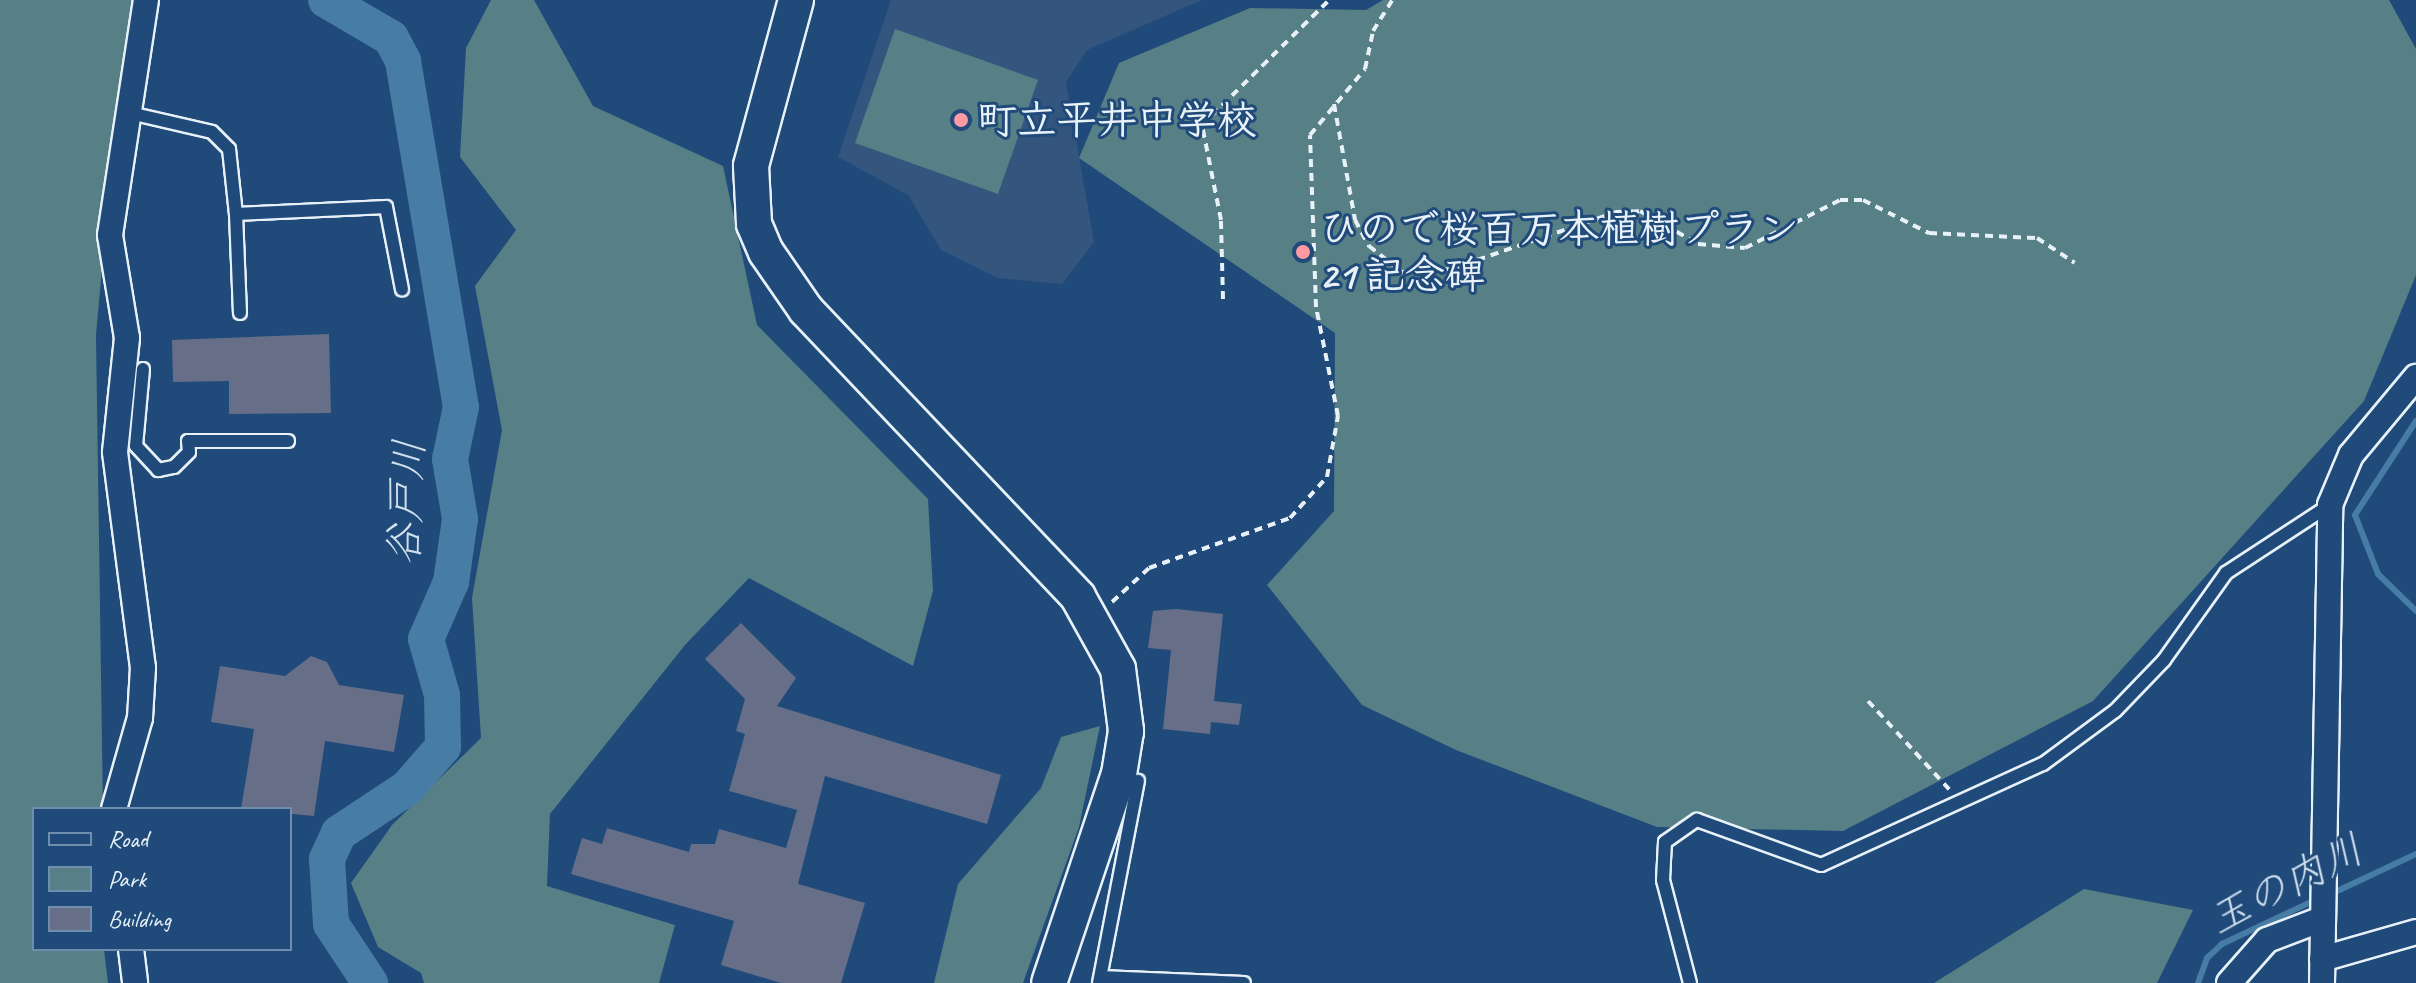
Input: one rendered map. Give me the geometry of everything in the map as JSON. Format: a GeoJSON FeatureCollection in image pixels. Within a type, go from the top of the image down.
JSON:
{"type":"FeatureCollection","features":[{"type":"Feature","properties":{"kind":"street"},"geometry":{"type":"LineString","coordinates":[[115,807],[140,718],[143,668],[115,452],[127,338],[110,235],[146,0]]}},
{"type":"Feature","properties":{"kind":"street"},"geometry":{"type":"LineString","coordinates":[[796,0],[751,166],[754,224],[766,252],[806,310],[1095,619],[1125,697],[1124,754],[1049,983]]}},
{"type":"Feature","properties":{"kind":"street"},"geometry":{"type":"LineString","coordinates":[[127,338],[143,369]]}},
{"type":"Feature","properties":{"kind":"street"},"geometry":{"type":"LineString","coordinates":[[2416,377],[2351,455],[2330,505],[2322,971],[2416,932]]}},
{"type":"Feature","properties":{"kind":"street"},"geometry":{"type":"LineString","coordinates":[[2229,983],[2267,940],[2322,916]]}},
{"type":"Feature","properties":{"kind":"street"},"geometry":{"type":"LineString","coordinates":[[131,951],[135,983]]}},
{"type":"Feature","properties":{"kind":"lane"},"geometry":{"type":"LineString","coordinates":[[130,113],[212,132],[229,149],[236,214],[240,313]]}},
{"type":"Feature","properties":{"kind":"lane"},"geometry":{"type":"LineString","coordinates":[[236,214],[386,207],[402,289]]}},
{"type":"Feature","properties":{"kind":"lane"},"geometry":{"type":"LineString","coordinates":[[143,369],[136,446],[158,470],[174,467],[189,452],[188,441],[288,441]]}},
{"type":"Feature","properties":{"kind":"lane"},"geometry":{"type":"LineString","coordinates":[[1690,983],[1660,860],[1665,842],[1697,820],[1821,865],[2043,764],[2115,711],[2164,660],[2226,573],[2330,505]]}},
{"type":"Feature","properties":{"kind":"lane"},"geometry":{"type":"LineString","coordinates":[[1138,781],[1100,980],[1244,983]]}},
{"type":"Feature","properties":{"kind":"path"},"geometry":{"type":"LineString","coordinates":[[1223,299],[1221,220],[1201,137],[1209,113],[1329,0]]}},
{"type":"Feature","properties":{"kind":"path"},"geometry":{"type":"LineString","coordinates":[[1095,619],[1149,568],[1290,518],[1327,477],[1338,416],[1316,307],[1308,156],[1317,120],[1365,69],[1373,31],[1392,0]]}},
{"type":"Feature","properties":{"kind":"path"},"geometry":{"type":"LineString","coordinates":[[1334,104],[1355,220],[1369,246],[1402,272],[1451,269],[1617,212],[1640,211],[1698,244],[1745,248],[1840,200],[1874,204],[1929,233],[2037,238],[2075,263]]}},
{"type":"Feature","properties":{"kind":"path"},"geometry":{"type":"LineString","coordinates":[[1868,701],[1962,802]]}},
{"type":"Feature","properties":{"kind":"shaded area","name":"町立平井中学校"},"geometry":{"type":"Polygon","coordinates":[[[891,0],[1202,0],[1087,50],[1066,82],[1094,242],[1062,284],[998,278],[941,250],[908,195],[838,157],[891,0]]]}},
{"type":"Feature","properties":{"kind":"green space"},"geometry":{"type":"Polygon","coordinates":[[[0,0],[139,0],[112,158],[96,335],[103,807],[32,807],[32,951],[104,951],[108,983],[0,983],[0,0]]]}},
{"type":"Feature","properties":{"kind":"green space"},"geometry":{"type":"Polygon","coordinates":[[[491,0],[534,0],[593,106],[723,166],[757,325],[928,499],[933,591],[913,666],[749,578],[685,645],[550,814],[547,886],[675,925],[659,983],[424,983],[421,973],[378,947],[351,883],[392,825],[481,738],[472,598],[502,430],[475,286],[516,230],[460,157],[466,48],[491,0]]]}},
{"type":"Feature","properties":{"kind":"green space"},"geometry":{"type":"Polygon","coordinates":[[[1383,0],[2389,0],[2416,49],[2416,275],[2364,401],[2093,701],[1843,831],[1657,827],[1456,750],[1362,705],[1267,585],[1334,511],[1335,333],[1079,158],[1119,63],[1250,8],[1366,10],[1383,0]]]}},
{"type":"Feature","properties":{"kind":"green space"},"geometry":{"type":"Polygon","coordinates":[[[895,29],[1038,80],[998,194],[855,143],[895,29]]]}},
{"type":"Feature","properties":{"kind":"green space"},"geometry":{"type":"Polygon","coordinates":[[[1100,726],[1079,827],[1023,983],[934,983],[958,884],[1041,788],[1061,737],[1100,726]]]}},
{"type":"Feature","properties":{"kind":"green space"},"geometry":{"type":"Polygon","coordinates":[[[2084,889],[2193,910],[2157,983],[1934,983],[2084,889]]]}},
{"type":"Feature","properties":{"kind":"building"},"geometry":{"type":"Polygon","coordinates":[[[329,334],[331,413],[229,414],[229,381],[173,382],[172,340],[329,334]]]}},
{"type":"Feature","properties":{"kind":"building"},"geometry":{"type":"Polygon","coordinates":[[[1176,609],[1223,614],[1214,701],[1242,704],[1239,725],[1211,722],[1210,734],[1163,729],[1171,650],[1148,648],[1153,611],[1176,609]]]}},
{"type":"Feature","properties":{"kind":"building"},"geometry":{"type":"Polygon","coordinates":[[[741,623],[796,678],[777,706],[1001,775],[987,824],[825,776],[798,884],[865,903],[841,983],[781,983],[721,965],[734,921],[571,874],[582,838],[602,844],[607,828],[689,852],[691,844],[715,844],[719,829],[786,848],[797,810],[729,791],[745,734],[736,731],[745,699],[705,659],[741,623]]]}},
{"type":"Feature","properties":{"kind":"building"},"geometry":{"type":"Polygon","coordinates":[[[311,656],[327,662],[339,685],[404,695],[394,752],[325,741],[314,816],[292,814],[292,807],[241,807],[254,729],[211,722],[220,666],[285,676],[311,656]]]}},
{"type":"Feature","properties":{"kind":"waterway","name":"谷戸川"},"geometry":{"type":"LineString","coordinates":[[326,0],[391,38],[403,61],[461,407],[450,459],[460,519],[451,582],[426,639],[442,695],[443,747],[407,788],[339,833],[327,859],[331,924],[370,983]]}},
{"type":"Feature","properties":{"kind":"waterway","name":"玉の内川"},"geometry":{"type":"LineString","coordinates":[[2416,421],[2355,515],[2378,574],[2416,611]]}},
{"type":"Feature","properties":{"kind":"waterway","name":"玉の内川"},"geometry":{"type":"LineString","coordinates":[[2331,894],[2416,854]]}},
{"type":"Feature","properties":{"kind":"waterway","name":"玉の内川"},"geometry":{"type":"LineString","coordinates":[[2198,983],[2207,958],[2222,944],[2317,899]]}},
{"type":"Feature","properties":{"kind":"place","name":"町立平井中学校"},"geometry":{"type":"Point","coordinates":[961,120]}},
{"type":"Feature","properties":{"kind":"place","name":"ひので桜百万本植樹プラン 21 記念碑"},"geometry":{"type":"Point","coordinates":[1303,252]}}]}
